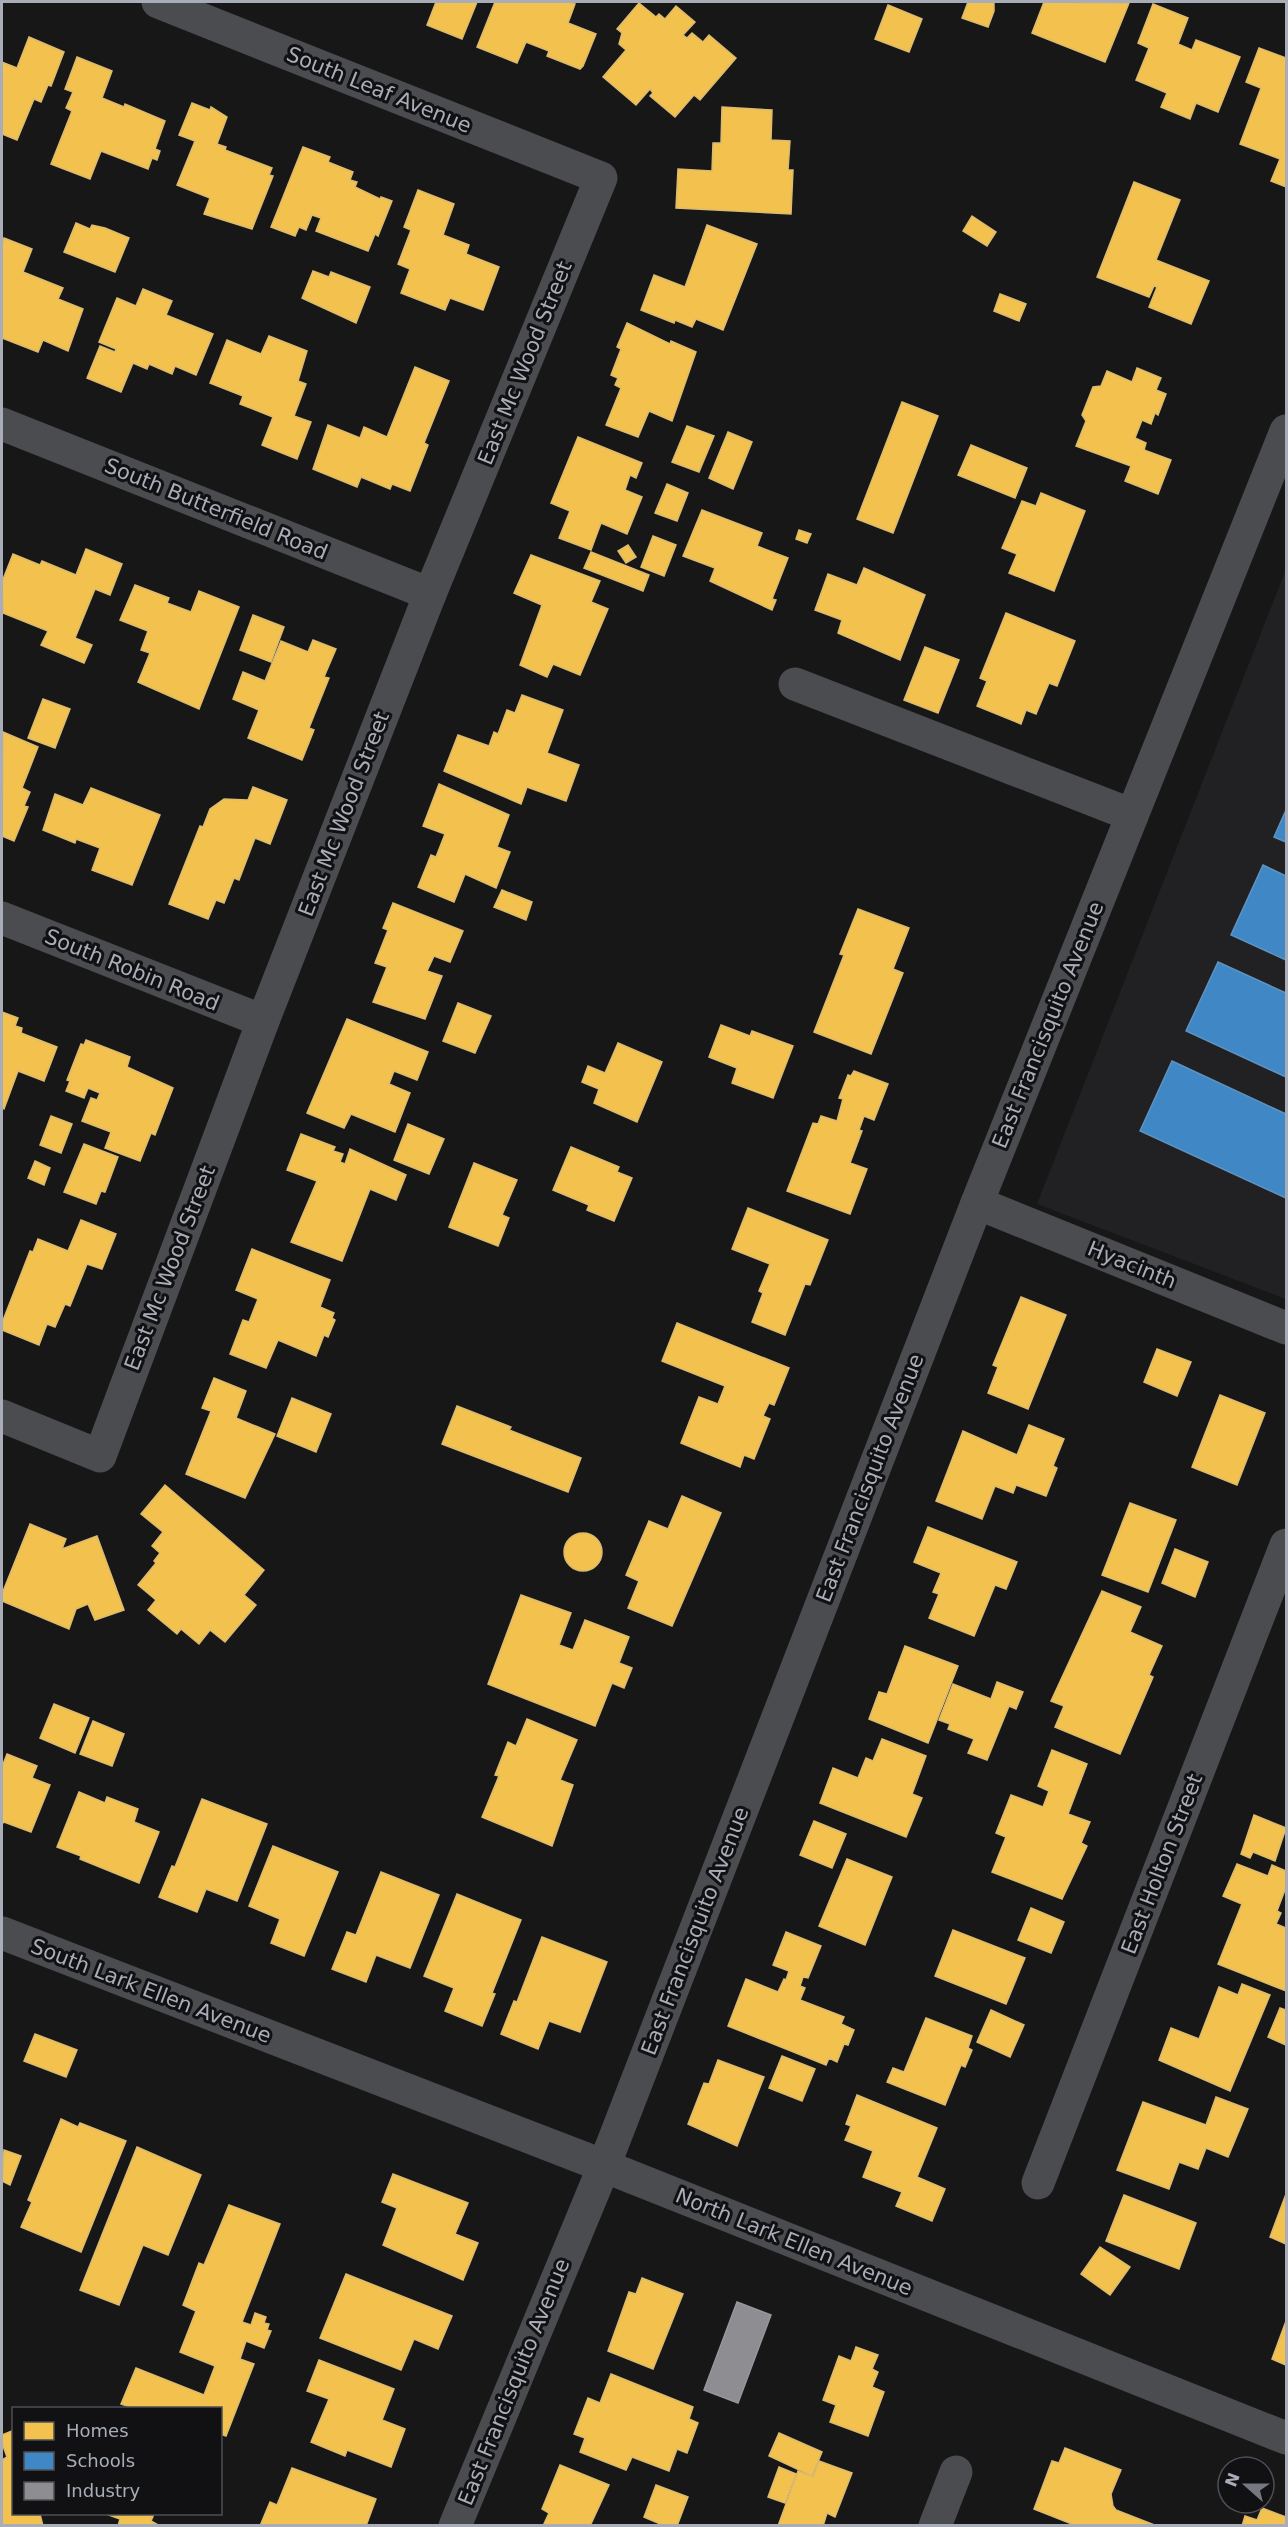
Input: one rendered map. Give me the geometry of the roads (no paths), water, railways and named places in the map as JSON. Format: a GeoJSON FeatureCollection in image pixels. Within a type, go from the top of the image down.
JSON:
{"type":"FeatureCollection","features":[{"type":"Feature","properties":{"kind":"street","name":"South Leaf Avenue"},"geometry":{"type":"LineString","coordinates":[[158,2],[601,178]]}},
{"type":"Feature","properties":{"kind":"street","name":"East Mc Wood Street"},"geometry":{"type":"LineString","coordinates":[[2,1416],[100,1456],[263,1022],[430,594],[601,178]]}},
{"type":"Feature","properties":{"kind":"street","name":"South Butterfield Road"},"geometry":{"type":"LineString","coordinates":[[2,424],[430,594]]}},
{"type":"Feature","properties":{"kind":"street","name":"East Francisquito Avenue"},"geometry":{"type":"LineString","coordinates":[[455,2526],[604,2166],[976,1203],[1287,430]]}},
{"type":"Feature","properties":{"kind":"street"},"geometry":{"type":"LineString","coordinates":[[795,684],[1132,815]]}},
{"type":"Feature","properties":{"kind":"street","name":"South Robin Road"},"geometry":{"type":"LineString","coordinates":[[2,918],[263,1022]]}},
{"type":"Feature","properties":{"kind":"street","name":"Hyacinth"},"geometry":{"type":"LineString","coordinates":[[976,1203],[1287,1328]]}},
{"type":"Feature","properties":{"kind":"street","name":"East Holton Street"},"geometry":{"type":"LineString","coordinates":[[1038,2183],[1287,1545]]}},
{"type":"Feature","properties":{"kind":"street","name":"South Lark Ellen Avenue"},"geometry":{"type":"LineString","coordinates":[[2,1933],[300,2048]]}},
{"type":"Feature","properties":{"kind":"street","name":"North Lark Ellen Avenue"},"geometry":{"type":"LineString","coordinates":[[300,2048],[604,2166],[1287,2438]]}},
{"type":"Feature","properties":{"kind":"street"},"geometry":{"type":"LineString","coordinates":[[935,2526],[956,2472]]}}]}
